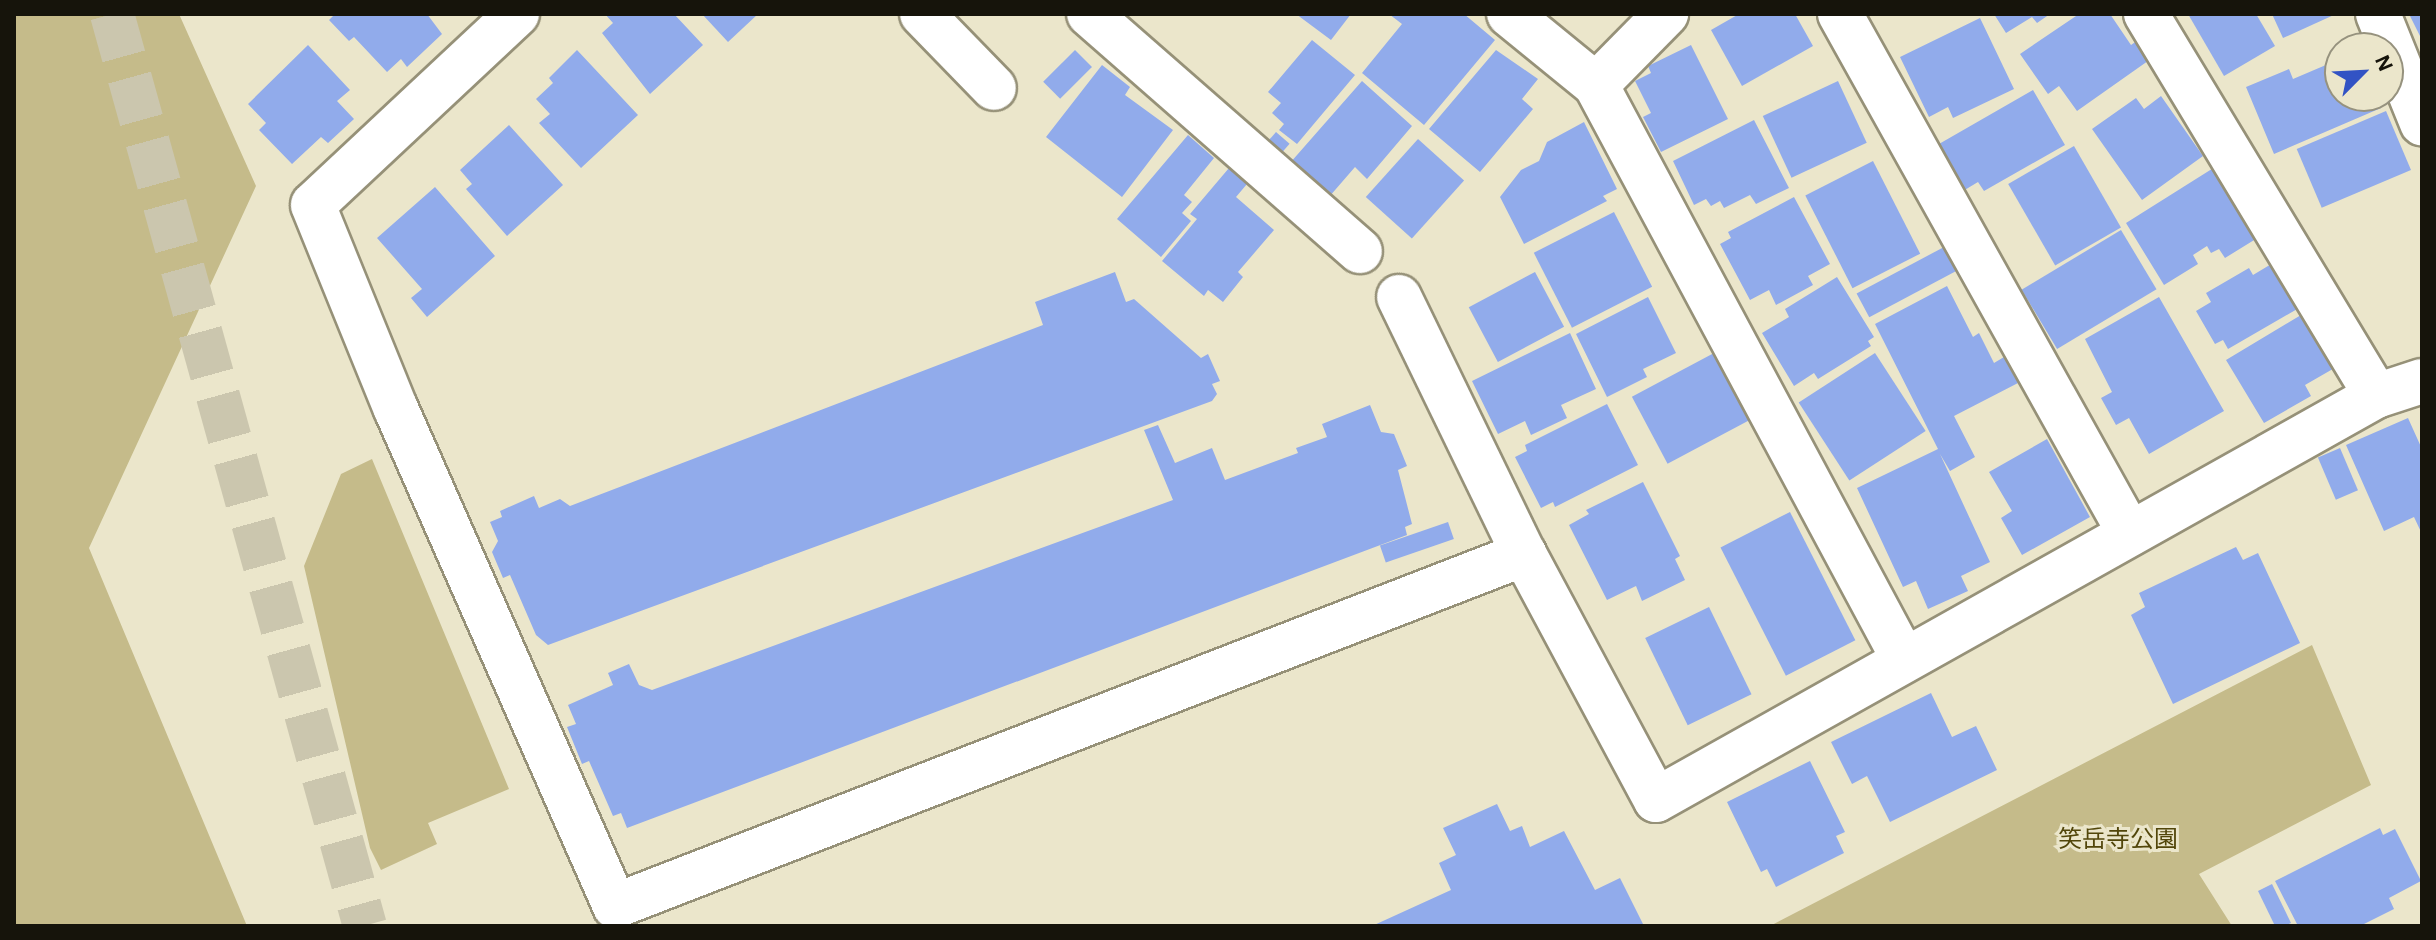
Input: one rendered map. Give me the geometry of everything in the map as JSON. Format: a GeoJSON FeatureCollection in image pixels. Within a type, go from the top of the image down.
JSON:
{"type":"FeatureCollection","features":[{"type":"Feature","properties":{"kind":"street"},"geometry":{"type":"LineString","coordinates":[[517,14],[313,205],[396,409],[615,906],[1524,554]]}},
{"type":"Feature","properties":{"kind":"street"},"geometry":{"type":"LineString","coordinates":[[922,14],[994,88]]}},
{"type":"Feature","properties":{"kind":"street"},"geometry":{"type":"LineString","coordinates":[[1089,14],[1360,251]]}},
{"type":"Feature","properties":{"kind":"street"},"geometry":{"type":"LineString","coordinates":[[1509,14],[1596,85],[1904,660]]}},
{"type":"Feature","properties":{"kind":"street"},"geometry":{"type":"LineString","coordinates":[[1596,85],[1666,14]]}},
{"type":"Feature","properties":{"kind":"street"},"geometry":{"type":"LineString","coordinates":[[1840,14],[2130,534]]}},
{"type":"Feature","properties":{"kind":"street"},"geometry":{"type":"LineString","coordinates":[[2146,14],[2376,396]]}},
{"type":"Feature","properties":{"kind":"street"},"geometry":{"type":"LineString","coordinates":[[2378,14],[2422,123]]}},
{"type":"Feature","properties":{"kind":"street"},"geometry":{"type":"LineString","coordinates":[[1399,297],[1524,554],[1656,800],[2376,396],[2422,381]]}},
{"type":"Feature","properties":{"kind":"green space"},"geometry":{"type":"Polygon","coordinates":[[[14,14],[179,14],[256,186],[89,548],[247,926],[14,926],[14,14]]]}},
{"type":"Feature","properties":{"kind":"green space"},"geometry":{"type":"Polygon","coordinates":[[[372,459],[509,789],[428,823],[437,844],[381,870],[370,848],[304,566],[341,474],[372,459]]]}},
{"type":"Feature","properties":{"kind":"green space","name":"笑岳寺公園"},"geometry":{"type":"Polygon","coordinates":[[[2312,645],[2371,785],[2199,874],[2232,926],[1770,926],[2312,645]]]}},
{"type":"Feature","properties":{"kind":"building"},"geometry":{"type":"Polygon","coordinates":[[[335,14],[427,14],[442,34],[407,67],[401,59],[387,72],[354,37],[349,41],[329,20],[335,14]]]}},
{"type":"Feature","properties":{"kind":"building"},"geometry":{"type":"Polygon","coordinates":[[[605,14],[674,14],[703,45],[650,94],[602,33],[613,23],[605,14]]]}},
{"type":"Feature","properties":{"kind":"building"},"geometry":{"type":"Polygon","coordinates":[[[702,14],[758,14],[728,42],[702,14]]]}},
{"type":"Feature","properties":{"kind":"building"},"geometry":{"type":"Polygon","coordinates":[[[1296,14],[1351,14],[1331,40],[1296,14]]]}},
{"type":"Feature","properties":{"kind":"building"},"geometry":{"type":"Polygon","coordinates":[[[1389,14],[1464,14],[1495,40],[1424,125],[1362,73],[1402,24],[1389,14]]]}},
{"type":"Feature","properties":{"kind":"building"},"geometry":{"type":"Polygon","coordinates":[[[1739,14],[1795,14],[1813,46],[1742,86],[1711,30],[1739,14]]]}},
{"type":"Feature","properties":{"kind":"building"},"geometry":{"type":"Polygon","coordinates":[[[1994,14],[2050,14],[2037,23],[2032,17],[2006,33],[1994,14]]]}},
{"type":"Feature","properties":{"kind":"building"},"geometry":{"type":"Polygon","coordinates":[[[2079,14],[2110,14],[2131,45],[2141,38],[2155,56],[2077,111],[2059,86],[2048,94],[2020,54],[2079,14]]]}},
{"type":"Feature","properties":{"kind":"building"},"geometry":{"type":"Polygon","coordinates":[[[2188,14],[2256,14],[2275,46],[2224,76],[2188,14]]]}},
{"type":"Feature","properties":{"kind":"building"},"geometry":{"type":"Polygon","coordinates":[[[2272,14],[2336,14],[2283,38],[2272,14]]]}},
{"type":"Feature","properties":{"kind":"building"},"geometry":{"type":"Polygon","coordinates":[[[2409,14],[2422,14],[2422,40],[2409,14]]]}},
{"type":"Feature","properties":{"kind":"building"},"geometry":{"type":"Polygon","coordinates":[[[1980,18],[2014,89],[1953,118],[1948,107],[1929,117],[1900,57],[1980,18]]]}},
{"type":"Feature","properties":{"kind":"building"},"geometry":{"type":"Polygon","coordinates":[[[1312,40],[1355,75],[1297,144],[1279,130],[1284,124],[1272,113],[1281,103],[1268,92],[1312,40]]]}},
{"type":"Feature","properties":{"kind":"building"},"geometry":{"type":"Polygon","coordinates":[[[308,45],[350,90],[337,101],[354,119],[328,143],[321,137],[292,164],[259,130],[266,123],[248,104],[308,45]]]}},
{"type":"Feature","properties":{"kind":"building"},"geometry":{"type":"Polygon","coordinates":[[[1691,45],[1728,119],[1661,152],[1643,117],[1651,113],[1635,81],[1651,73],[1648,66],[1691,45]]]}},
{"type":"Feature","properties":{"kind":"building"},"geometry":{"type":"Polygon","coordinates":[[[577,50],[638,115],[581,168],[539,123],[550,114],[536,99],[553,83],[549,78],[577,50]]]}},
{"type":"Feature","properties":{"kind":"building"},"geometry":{"type":"Polygon","coordinates":[[[1075,50],[1092,67],[1060,99],[1043,82],[1075,50]]]}},
{"type":"Feature","properties":{"kind":"building"},"geometry":{"type":"Polygon","coordinates":[[[1496,50],[1538,79],[1522,99],[1533,109],[1480,172],[1429,129],[1496,50]]]}},
{"type":"Feature","properties":{"kind":"building"},"geometry":{"type":"Polygon","coordinates":[[[1102,65],[1130,87],[1125,95],[1173,130],[1122,197],[1046,137],[1102,65]]]}},
{"type":"Feature","properties":{"kind":"building"},"geometry":{"type":"Polygon","coordinates":[[[2324,66],[2324,112],[2372,112],[2274,154],[2246,87],[2289,69],[2293,79],[2324,66]]]}},
{"type":"Feature","properties":{"kind":"building"},"geometry":{"type":"Polygon","coordinates":[[[1362,81],[1412,126],[1367,179],[1355,167],[1329,197],[1290,163],[1362,81]]]}},
{"type":"Feature","properties":{"kind":"building"},"geometry":{"type":"Polygon","coordinates":[[[1838,81],[1867,143],[1792,178],[1763,116],[1838,81]]]}},
{"type":"Feature","properties":{"kind":"building"},"geometry":{"type":"Polygon","coordinates":[[[2033,90],[2065,145],[1984,191],[1978,182],[1958,194],[1932,148],[2033,90]]]}},
{"type":"Feature","properties":{"kind":"building"},"geometry":{"type":"Polygon","coordinates":[[[2161,96],[2203,156],[2142,200],[2092,129],[2136,98],[2144,109],[2161,96]]]}},
{"type":"Feature","properties":{"kind":"building"},"geometry":{"type":"Polygon","coordinates":[[[2386,112],[2411,170],[2322,208],[2297,149],[2386,112]]]}},
{"type":"Feature","properties":{"kind":"building"},"geometry":{"type":"Polygon","coordinates":[[[1754,120],[1789,188],[1756,204],[1750,195],[1724,208],[1720,201],[1711,206],[1706,199],[1694,205],[1673,161],[1754,120]]]}},
{"type":"Feature","properties":{"kind":"building"},"geometry":{"type":"Polygon","coordinates":[[[1584,122],[1617,189],[1603,196],[1607,201],[1524,244],[1500,197],[1521,170],[1539,161],[1547,142],[1584,122]]]}},
{"type":"Feature","properties":{"kind":"building"},"geometry":{"type":"Polygon","coordinates":[[[509,125],[563,185],[507,236],[466,189],[472,184],[460,170],[509,125]]]}},
{"type":"Feature","properties":{"kind":"building"},"geometry":{"type":"Polygon","coordinates":[[[1276,132],[1290,144],[1281,154],[1267,142],[1276,132]]]}},
{"type":"Feature","properties":{"kind":"building"},"geometry":{"type":"Polygon","coordinates":[[[1188,135],[1214,158],[1184,195],[1192,202],[1182,213],[1191,221],[1161,257],[1117,219],[1188,135]]]}},
{"type":"Feature","properties":{"kind":"building"},"geometry":{"type":"Polygon","coordinates":[[[1418,139],[1464,180],[1412,238],[1366,197],[1418,139]]]}},
{"type":"Feature","properties":{"kind":"building"},"geometry":{"type":"Polygon","coordinates":[[[2074,146],[2121,227],[2055,265],[2008,184],[2074,146]]]}},
{"type":"Feature","properties":{"kind":"building"},"geometry":{"type":"Polygon","coordinates":[[[1873,161],[1920,254],[1852,288],[1805,196],[1873,161]]]}},
{"type":"Feature","properties":{"kind":"building"},"geometry":{"type":"Polygon","coordinates":[[[2215,167],[2259,237],[2225,258],[2219,249],[2211,253],[2207,246],[2193,255],[2198,264],[2164,285],[2126,223],[2215,167]]]}},
{"type":"Feature","properties":{"kind":"building"},"geometry":{"type":"Polygon","coordinates":[[[1229,168],[1247,184],[1236,197],[1274,230],[1238,272],[1243,277],[1223,302],[1208,290],[1204,296],[1162,261],[1197,219],[1190,214],[1229,168]]]}},
{"type":"Feature","properties":{"kind":"building"},"geometry":{"type":"Polygon","coordinates":[[[435,187],[495,256],[427,317],[411,298],[422,289],[377,238],[435,187]]]}},
{"type":"Feature","properties":{"kind":"building"},"geometry":{"type":"Polygon","coordinates":[[[1794,197],[1830,264],[1808,276],[1813,285],[1776,305],[1769,290],[1750,300],[1720,244],[1731,238],[1728,232],[1794,197]]]}},
{"type":"Feature","properties":{"kind":"building"},"geometry":{"type":"Polygon","coordinates":[[[1614,212],[1652,287],[1572,328],[1534,253],[1614,212]]]}},
{"type":"Feature","properties":{"kind":"building"},"geometry":{"type":"Polygon","coordinates":[[[2121,230],[2157,289],[2057,349],[2022,290],[2121,230]]]}},
{"type":"Feature","properties":{"kind":"building"},"geometry":{"type":"Polygon","coordinates":[[[1944,247],[1957,271],[1869,317],[1857,293],[1944,247]]]}},
{"type":"Feature","properties":{"kind":"building"},"geometry":{"type":"Polygon","coordinates":[[[2273,263],[2299,308],[2228,349],[2223,340],[2215,344],[2196,311],[2211,302],[2206,293],[2249,268],[2253,275],[2273,263]]]}},
{"type":"Feature","properties":{"kind":"building"},"geometry":{"type":"Polygon","coordinates":[[[1115,272],[1126,302],[1134,299],[1201,358],[1208,354],[1220,381],[1212,384],[1217,394],[1212,401],[548,645],[536,635],[510,575],[503,578],[492,552],[498,541],[490,522],[502,517],[500,511],[534,496],[539,508],[560,499],[570,506],[1043,325],[1035,302],[1115,272]]]}},
{"type":"Feature","properties":{"kind":"building"},"geometry":{"type":"Polygon","coordinates":[[[1535,272],[1564,327],[1498,362],[1469,307],[1535,272]]]}},
{"type":"Feature","properties":{"kind":"building"},"geometry":{"type":"Polygon","coordinates":[[[1837,277],[1874,337],[1868,341],[1871,346],[1818,379],[1814,373],[1794,386],[1762,333],[1789,317],[1785,309],[1837,277]]]}},
{"type":"Feature","properties":{"kind":"building"},"geometry":{"type":"Polygon","coordinates":[[[1947,286],[1973,337],[1979,333],[1994,363],[2004,357],[2018,383],[1954,416],[1975,457],[1950,471],[1940,454],[1990,562],[1961,576],[1968,591],[1928,609],[1916,581],[1903,587],[1857,488],[1938,449],[1875,324],[1947,286]]]}},
{"type":"Feature","properties":{"kind":"building"},"geometry":{"type":"Polygon","coordinates":[[[1648,297],[1676,353],[1643,369],[1647,377],[1607,397],[1576,334],[1648,297]]]}},
{"type":"Feature","properties":{"kind":"building"},"geometry":{"type":"Polygon","coordinates":[[[2159,297],[2224,411],[2149,454],[2129,418],[2116,425],[2101,398],[2112,392],[2085,339],[2159,297]]]}},
{"type":"Feature","properties":{"kind":"building"},"geometry":{"type":"Polygon","coordinates":[[[2306,312],[2338,366],[2305,385],[2311,396],[2264,423],[2226,360],[2306,312]]]}},
{"type":"Feature","properties":{"kind":"building"},"geometry":{"type":"Polygon","coordinates":[[[1570,333],[1596,389],[1561,405],[1567,418],[1531,435],[1525,421],[1498,434],[1472,381],[1570,333]]]}},
{"type":"Feature","properties":{"kind":"building"},"geometry":{"type":"Polygon","coordinates":[[[1714,353],[1750,420],[1668,464],[1632,397],[1714,353]]]}},
{"type":"Feature","properties":{"kind":"building"},"geometry":{"type":"Polygon","coordinates":[[[1875,353],[1926,431],[1849,481],[1799,403],[1875,353]]]}},
{"type":"Feature","properties":{"kind":"building"},"geometry":{"type":"Polygon","coordinates":[[[1607,404],[1638,465],[1555,507],[1553,502],[1541,508],[1515,457],[1527,451],[1525,445],[1607,404]]]}},
{"type":"Feature","properties":{"kind":"building"},"geometry":{"type":"Polygon","coordinates":[[[1370,405],[1381,432],[1394,434],[1407,466],[1398,470],[1412,524],[1405,527],[1407,535],[627,828],[621,813],[613,816],[589,761],[582,764],[567,727],[576,724],[568,705],[613,685],[608,673],[629,664],[639,685],[652,690],[1173,500],[1144,430],[1158,425],[1175,463],[1212,448],[1225,480],[1298,453],[1296,448],[1327,437],[1322,424],[1370,405]]]}},
{"type":"Feature","properties":{"kind":"building"},"geometry":{"type":"Polygon","coordinates":[[[2408,418],[2422,449],[2422,534],[2414,517],[2384,531],[2346,445],[2408,418]]]}},
{"type":"Feature","properties":{"kind":"building"},"geometry":{"type":"Polygon","coordinates":[[[2047,439],[2090,517],[2022,555],[2001,518],[2012,511],[1989,472],[2047,439]]]}},
{"type":"Feature","properties":{"kind":"building"},"geometry":{"type":"Polygon","coordinates":[[[2340,448],[2358,490],[2336,500],[2318,457],[2340,448]]]}},
{"type":"Feature","properties":{"kind":"building"},"geometry":{"type":"Polygon","coordinates":[[[1643,482],[1680,556],[1675,559],[1685,580],[1642,601],[1636,586],[1607,600],[1569,525],[1589,514],[1586,510],[1643,482]]]}},
{"type":"Feature","properties":{"kind":"building"},"geometry":{"type":"Polygon","coordinates":[[[1790,512],[1855,640],[1786,676],[1721,547],[1790,512]]]}},
{"type":"Feature","properties":{"kind":"building"},"geometry":{"type":"Polygon","coordinates":[[[1448,522],[1454,539],[1386,562],[1380,545],[1448,522]]]}},
{"type":"Feature","properties":{"kind":"building"},"geometry":{"type":"Polygon","coordinates":[[[2236,547],[2243,560],[2258,553],[2300,643],[2173,704],[2131,615],[2145,607],[2139,593],[2236,547]]]}},
{"type":"Feature","properties":{"kind":"building"},"geometry":{"type":"Polygon","coordinates":[[[1709,607],[1752,694],[1688,725],[1645,638],[1709,607]]]}},
{"type":"Feature","properties":{"kind":"building"},"geometry":{"type":"Polygon","coordinates":[[[1931,693],[1952,737],[1976,726],[1997,770],[1890,822],[1867,776],[1852,784],[1831,742],[1931,693]]]}},
{"type":"Feature","properties":{"kind":"building"},"geometry":{"type":"Polygon","coordinates":[[[1810,761],[1845,832],[1836,836],[1844,853],[1776,887],[1767,869],[1761,872],[1727,802],[1810,761]]]}},
{"type":"Feature","properties":{"kind":"building"},"geometry":{"type":"Polygon","coordinates":[[[1497,804],[1510,831],[1522,826],[1530,847],[1564,831],[1595,890],[1620,878],[1644,926],[1372,926],[1451,890],[1439,863],[1456,855],[1443,828],[1497,804]]]}},
{"type":"Feature","properties":{"kind":"building"},"geometry":{"type":"Polygon","coordinates":[[[2380,828],[2383,835],[2395,829],[2421,881],[2389,898],[2394,909],[2360,926],[2298,926],[2275,881],[2380,828]]]}},
{"type":"Feature","properties":{"kind":"building"},"geometry":{"type":"Polygon","coordinates":[[[2272,884],[2291,923],[2284,926],[2275,926],[2258,891],[2272,884]]]}},
{"type":"Feature","properties":{"kind":"tunnel"},"geometry":{"type":"LineString","coordinates":[[112,14],[365,926]]}}]}
